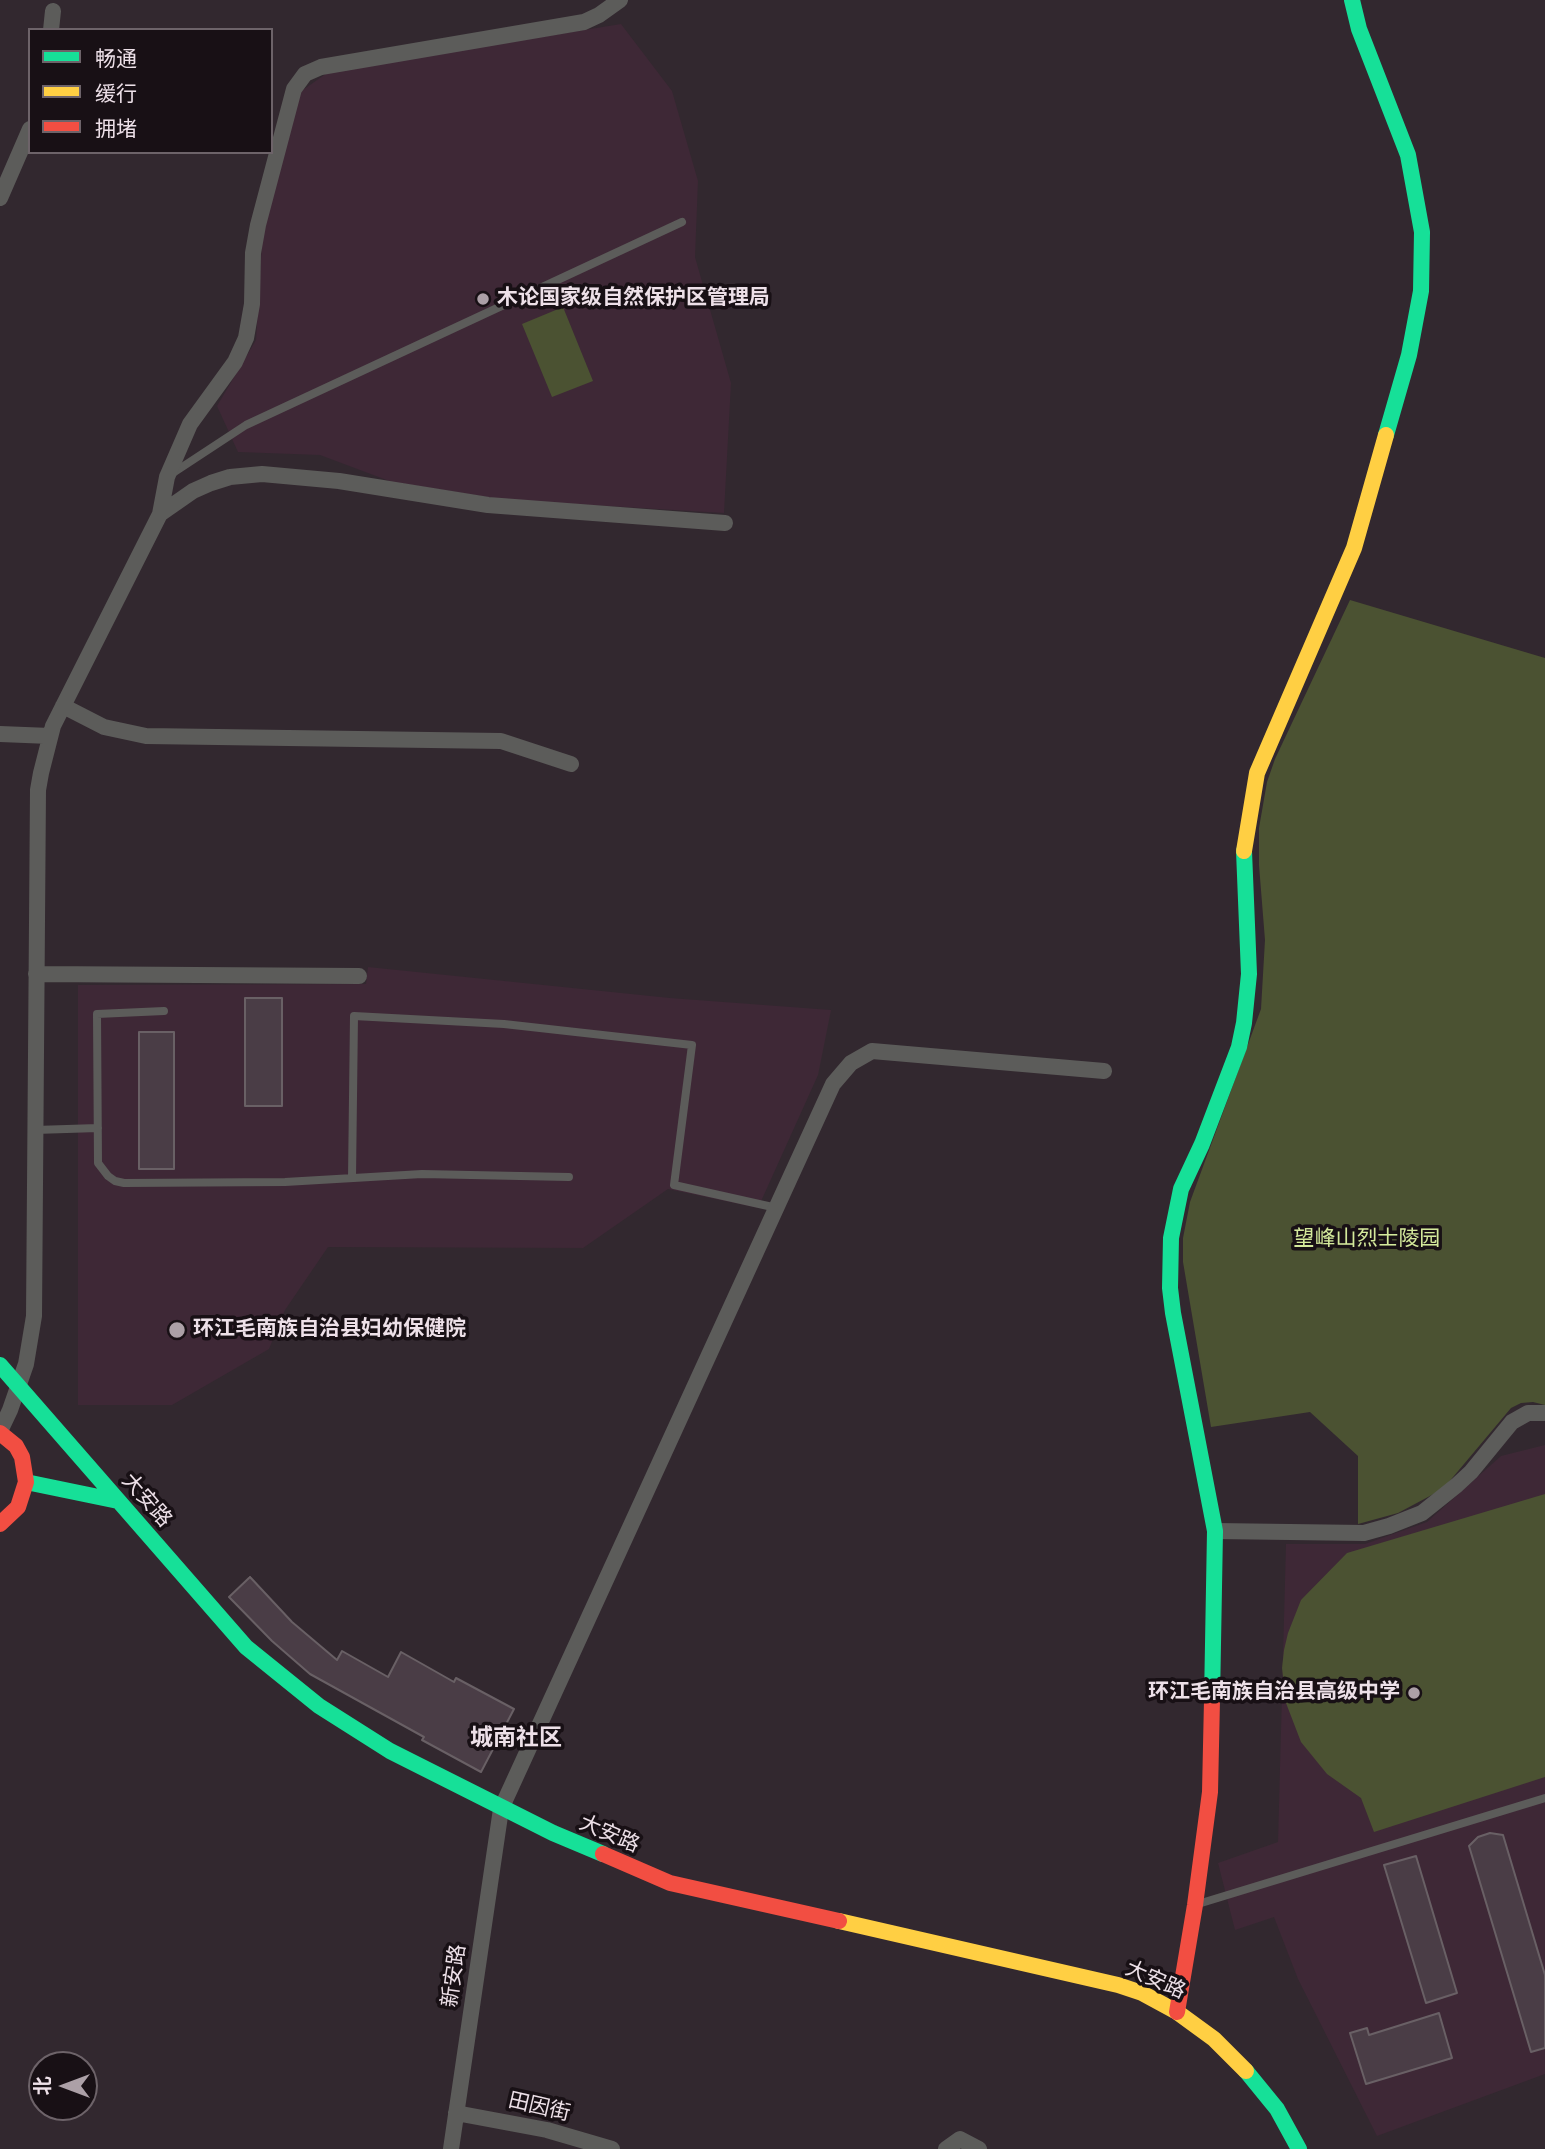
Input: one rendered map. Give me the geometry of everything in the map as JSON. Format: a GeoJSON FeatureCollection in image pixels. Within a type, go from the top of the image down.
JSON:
{"type":"FeatureCollection","features":[{"type":"Feature","properties":{"kind":"street"},"geometry":{"type":"LineString","coordinates":[[0,1524],[18,1507],[26,1482],[22,1457],[16,1446],[0,1432],[26,1364],[34,1316],[38,790],[50,736],[160,514],[167,477],[190,425],[235,362],[246,338],[252,304],[253,253],[258,225],[294,89],[305,74],[329,65],[584,22],[620,0]]}},
{"type":"Feature","properties":{"kind":"street"},"geometry":{"type":"LineString","coordinates":[[1177,2012],[1210,1792],[1215,1531],[1173,1313],[1170,1289],[1171,1238],[1181,1189],[1202,1144],[1239,1047],[1244,1023],[1249,946],[1244,891],[1244,847],[1257,774],[1354,548],[1409,355],[1421,291],[1422,232],[1408,155],[1359,29],[1352,0]]}},
{"type":"Feature","properties":{"kind":"street"},"geometry":{"type":"LineString","coordinates":[[51,28],[53,10]]}},
{"type":"Feature","properties":{"kind":"street"},"geometry":{"type":"LineString","coordinates":[[0,198],[28,134]]}},
{"type":"Feature","properties":{"kind":"street"},"geometry":{"type":"LineString","coordinates":[[160,514],[184,496],[211,483],[230,477],[262,474],[339,481],[488,505],[725,523]]}},
{"type":"Feature","properties":{"kind":"street"},"geometry":{"type":"LineString","coordinates":[[63,706],[104,727],[146,736],[501,741],[571,764]]}},
{"type":"Feature","properties":{"kind":"street"},"geometry":{"type":"LineString","coordinates":[[0,734],[50,736]]}},
{"type":"Feature","properties":{"kind":"street"},"geometry":{"type":"LineString","coordinates":[[36,974],[359,976]]}},
{"type":"Feature","properties":{"kind":"street","name":"新安路"},"geometry":{"type":"LineString","coordinates":[[451,2149],[501,1809],[833,1084],[851,1063],[872,1051],[1104,1071]]}},
{"type":"Feature","properties":{"kind":"street","name":"大安路"},"geometry":{"type":"LineString","coordinates":[[0,1365],[246,1647],[319,1706],[390,1751],[501,1809],[670,1883],[1118,1985],[1142,1993],[1177,2012],[1214,2039],[1258,2083],[1277,2109],[1299,2149]]}},
{"type":"Feature","properties":{"kind":"street"},"geometry":{"type":"LineString","coordinates":[[1215,1531],[1364,1533],[1389,1526],[1422,1513],[1457,1486],[1512,1422],[1528,1413],[1545,1413]]}},
{"type":"Feature","properties":{"kind":"street"},"geometry":{"type":"LineString","coordinates":[[26,1482],[118,1501]]}},
{"type":"Feature","properties":{"kind":"street","name":"田因街"},"geometry":{"type":"LineString","coordinates":[[456,2113],[547,2130],[612,2149]]}},
{"type":"Feature","properties":{"kind":"street"},"geometry":{"type":"LineString","coordinates":[[946,2149],[960,2140],[979,2149]]}},
{"type":"Feature","properties":{"kind":"lane"},"geometry":{"type":"LineString","coordinates":[[167,477],[246,425],[682,222]]}},
{"type":"Feature","properties":{"kind":"lane"},"geometry":{"type":"LineString","coordinates":[[164,1011],[97,1014],[98,1163],[108,1176],[124,1183],[285,1182],[422,1174],[569,1177]]}},
{"type":"Feature","properties":{"kind":"lane"},"geometry":{"type":"LineString","coordinates":[[352,1178],[354,1016],[504,1024],[692,1045],[674,1185],[777,1208]]}},
{"type":"Feature","properties":{"kind":"lane"},"geometry":{"type":"LineString","coordinates":[[35,1130],[98,1128]]}},
{"type":"Feature","properties":{"kind":"lane"},"geometry":{"type":"LineString","coordinates":[[1195,1905],[1545,1798]]}},
{"type":"Feature","properties":{"kind":"shaded area","name":"木论国家级自然保护区管理局"},"geometry":{"type":"Polygon","coordinates":[[[621,24],[672,91],[698,181],[695,257],[731,383],[724,513],[506,500],[392,482],[320,455],[238,452],[217,406],[256,340],[263,227],[300,92],[330,71],[621,24]]]}},
{"type":"Feature","properties":{"kind":"shaded area"},"geometry":{"type":"Polygon","coordinates":[[[368,967],[670,998],[831,1010],[818,1075],[758,1208],[668,1189],[583,1248],[328,1247],[285,1310],[269,1349],[172,1405],[78,1405],[78,985],[366,984],[368,967]]]}},
{"type":"Feature","properties":{"kind":"shaded area","name":"环江毛南族自治县高级中学"},"geometry":{"type":"Polygon","coordinates":[[[1545,1445],[1545,2074],[1377,2136],[1298,1979],[1274,1917],[1235,1930],[1218,1863],[1278,1842],[1286,1544],[1365,1544],[1427,1522],[1501,1456],[1545,1445]]]}},
{"type":"Feature","properties":{"kind":"green space"},"geometry":{"type":"Polygon","coordinates":[[[563,307],[593,381],[552,397],[522,324],[563,307]]]}},
{"type":"Feature","properties":{"kind":"green space","name":"望峰山烈士陵园"},"geometry":{"type":"Polygon","coordinates":[[[1350,600],[1545,658],[1545,1405],[1521,1403],[1511,1408],[1443,1489],[1398,1513],[1358,1524],[1358,1456],[1310,1412],[1211,1427],[1183,1262],[1183,1238],[1190,1202],[1261,1009],[1265,940],[1259,828],[1267,782],[1275,759],[1350,600]]]}},
{"type":"Feature","properties":{"kind":"green space"},"geometry":{"type":"Polygon","coordinates":[[[1545,1494],[1545,1777],[1374,1832],[1361,1798],[1327,1774],[1301,1742],[1286,1703],[1282,1668],[1284,1650],[1301,1600],[1347,1553],[1545,1494]]]}},
{"type":"Feature","properties":{"kind":"building"},"geometry":{"type":"Polygon","coordinates":[[[245,998],[282,998],[282,1106],[245,1106],[245,998]]]}},
{"type":"Feature","properties":{"kind":"building"},"geometry":{"type":"Polygon","coordinates":[[[139,1032],[174,1032],[174,1169],[139,1169],[139,1032]]]}},
{"type":"Feature","properties":{"kind":"building"},"geometry":{"type":"Polygon","coordinates":[[[250,1577],[292,1622],[337,1660],[342,1651],[388,1677],[401,1652],[454,1682],[456,1678],[514,1709],[481,1772],[310,1674],[272,1641],[229,1597],[250,1577]]]}},
{"type":"Feature","properties":{"kind":"building"},"geometry":{"type":"Polygon","coordinates":[[[1490,1833],[1503,1835],[1545,1975],[1545,2048],[1531,2052],[1469,1846],[1478,1837],[1490,1833]]]}},
{"type":"Feature","properties":{"kind":"building"},"geometry":{"type":"Polygon","coordinates":[[[1416,1856],[1457,1993],[1426,2003],[1384,1865],[1416,1856]]]}},
{"type":"Feature","properties":{"kind":"building"},"geometry":{"type":"Polygon","coordinates":[[[1439,2013],[1452,2058],[1366,2084],[1350,2033],[1367,2028],[1369,2035],[1439,2013]]]}},
{"type":"Feature","properties":{"kind":"traffic: fast"},"geometry":{"type":"LineString","coordinates":[[1352,0],[1359,29],[1408,155],[1422,232],[1421,291],[1409,355],[1386,435]]}},
{"type":"Feature","properties":{"kind":"traffic: fast"},"geometry":{"type":"LineString","coordinates":[[1212,1700],[1215,1531],[1173,1313],[1170,1288],[1171,1238],[1181,1189],[1202,1144],[1239,1047],[1244,1023],[1249,974],[1244,851]]}},
{"type":"Feature","properties":{"kind":"traffic: fast"},"geometry":{"type":"LineString","coordinates":[[0,1365],[246,1647],[319,1706],[390,1751],[553,1833],[603,1854]]}},
{"type":"Feature","properties":{"kind":"traffic: fast"},"geometry":{"type":"LineString","coordinates":[[26,1482],[118,1501]]}},
{"type":"Feature","properties":{"kind":"traffic: fast"},"geometry":{"type":"LineString","coordinates":[[1246,2071],[1277,2109],[1299,2149]]}},
{"type":"Feature","properties":{"kind":"traffic: slow"},"geometry":{"type":"LineString","coordinates":[[1244,851],[1257,773],[1354,548],[1386,435]]}},
{"type":"Feature","properties":{"kind":"traffic: slow"},"geometry":{"type":"LineString","coordinates":[[839,1921],[1118,1985],[1142,1993],[1177,2012],[1214,2039],[1246,2071]]}},
{"type":"Feature","properties":{"kind":"traffic: jam"},"geometry":{"type":"LineString","coordinates":[[0,1433],[16,1446],[22,1457],[26,1482],[18,1507],[0,1524]]}},
{"type":"Feature","properties":{"kind":"traffic: jam"},"geometry":{"type":"LineString","coordinates":[[1177,2012],[1210,1792],[1212,1700]]}},
{"type":"Feature","properties":{"kind":"traffic: jam"},"geometry":{"type":"LineString","coordinates":[[603,1854],[670,1883],[839,1921]]}},
{"type":"Feature","properties":{"kind":"place","name":"木论国家级自然保护区管理局"},"geometry":{"type":"Point","coordinates":[483,299]}},
{"type":"Feature","properties":{"kind":"place","name":"环江毛南族自治县妇幼保健院"},"geometry":{"type":"Point","coordinates":[177,1330]}},
{"type":"Feature","properties":{"kind":"place","name":"环江毛南族自治县高级中学"},"geometry":{"type":"Point","coordinates":[1414,1693]}},
{"type":"Feature","properties":{"kind":"district","name":"城南社区"},"geometry":{"type":"Point","coordinates":[516,1739]}}]}
